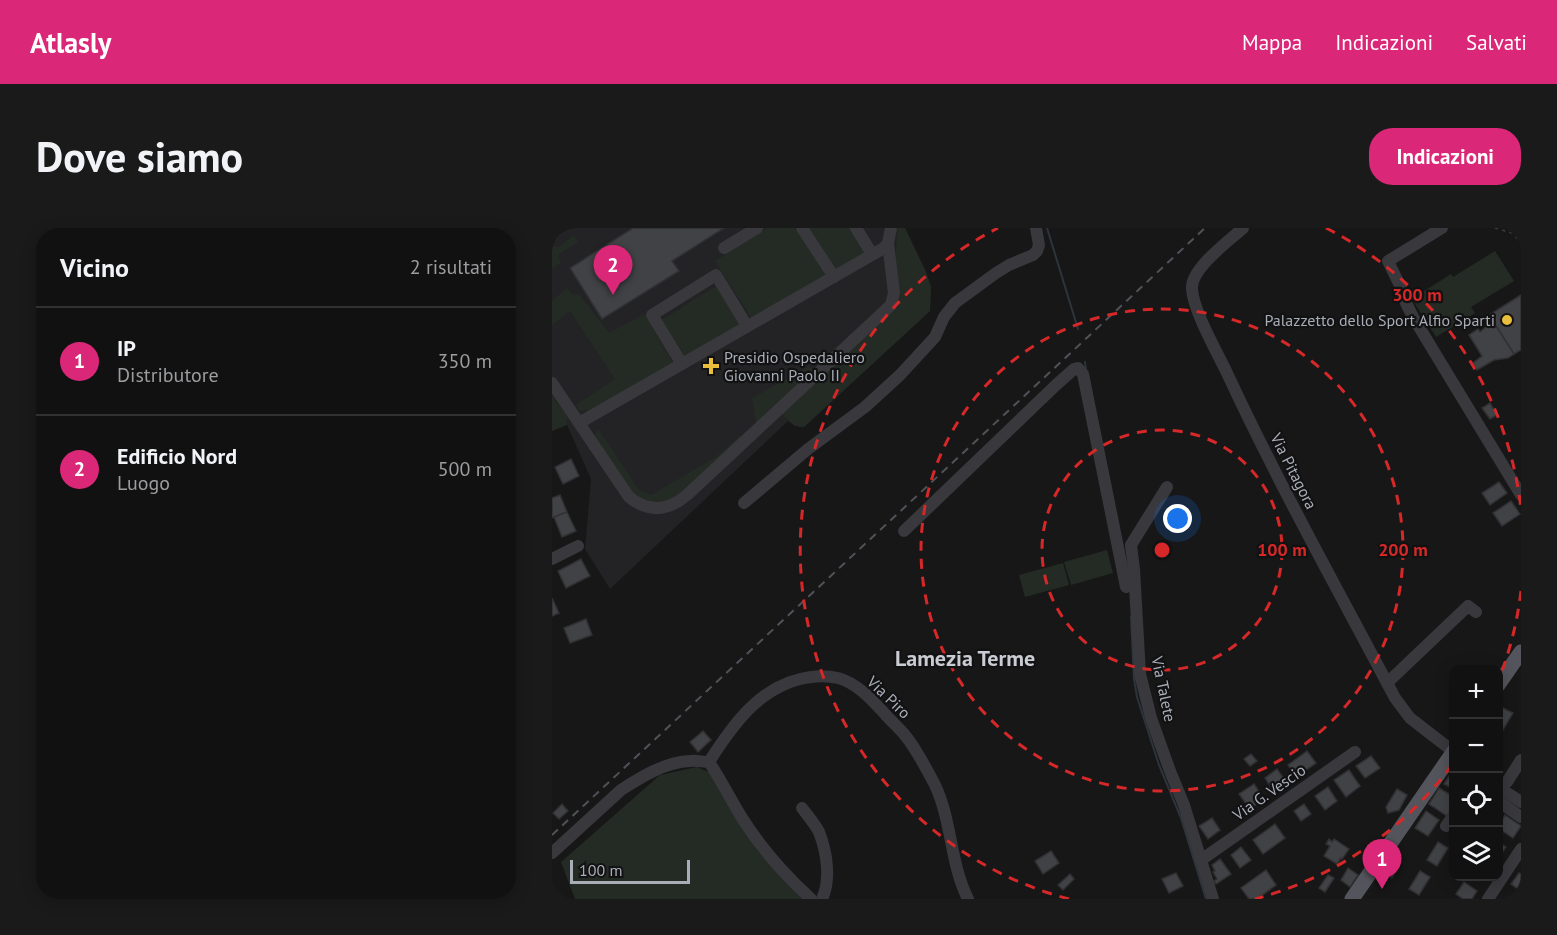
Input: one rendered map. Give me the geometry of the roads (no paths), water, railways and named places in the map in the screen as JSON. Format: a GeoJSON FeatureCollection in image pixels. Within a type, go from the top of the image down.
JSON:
{"type":"FeatureCollection","features":[{"type":"Feature","properties":{"kind":"main road"},"geometry":{"type":"LineString","coordinates":[[1503,678],[1521,652]]}},
{"type":"Feature","properties":{"kind":"main road"},"geometry":{"type":"LineString","coordinates":[[1352,899],[1449,758]]}},
{"type":"Feature","properties":{"kind":"street"},"geometry":{"type":"LineString","coordinates":[[724,248],[757,228]]}},
{"type":"Feature","properties":{"kind":"street"},"geometry":{"type":"LineString","coordinates":[[802,228],[834,277]]}},
{"type":"Feature","properties":{"kind":"street"},"geometry":{"type":"LineString","coordinates":[[856,228],[872,255]]}},
{"type":"Feature","properties":{"kind":"street"},"geometry":{"type":"LineString","coordinates":[[552,383],[629,496],[637,503],[653,508],[663,508],[680,502],[891,305],[894,293],[888,243],[891,228]]}},
{"type":"Feature","properties":{"kind":"street"},"geometry":{"type":"LineString","coordinates":[[744,502],[808,449],[865,408],[900,375],[935,337],[944,316],[955,303],[996,273],[1037,251],[1039,245],[1036,228]]}},
{"type":"Feature","properties":{"kind":"street","name":"Via Pitagora"},"geometry":{"type":"LineString","coordinates":[[1243,228],[1198,269],[1191,289],[1197,310],[1244,410],[1395,698],[1410,718],[1449,749]]}},
{"type":"Feature","properties":{"kind":"street"},"geometry":{"type":"LineString","coordinates":[[1442,228],[1428,233],[1388,261],[1413,317],[1521,495]]}},
{"type":"Feature","properties":{"kind":"street"},"geometry":{"type":"LineString","coordinates":[[579,423],[872,255],[888,243]]}},
{"type":"Feature","properties":{"kind":"street"},"geometry":{"type":"LineString","coordinates":[[682,364],[652,315],[716,275],[747,326]]}},
{"type":"Feature","properties":{"kind":"street"},"geometry":{"type":"LineString","coordinates":[[904,531],[1056,385],[1078,368],[1083,374],[1124,547],[1126,587]]}},
{"type":"Feature","properties":{"kind":"street"},"geometry":{"type":"LineString","coordinates":[[1124,547],[1167,487]]}},
{"type":"Feature","properties":{"kind":"street"},"geometry":{"type":"LineString","coordinates":[[552,559],[578,546]]}},
{"type":"Feature","properties":{"kind":"street","name":"Via Talete"},"geometry":{"type":"LineString","coordinates":[[1124,547],[1134,569],[1140,674],[1151,718],[1184,805],[1213,899]]}},
{"type":"Feature","properties":{"kind":"street"},"geometry":{"type":"LineString","coordinates":[[1387,683],[1468,606],[1476,612]]}},
{"type":"Feature","properties":{"kind":"street","name":"Via Piro"},"geometry":{"type":"LineString","coordinates":[[709,762],[743,714],[758,699],[780,686],[801,678],[821,676],[837,678],[849,683],[867,695],[904,734],[935,786],[949,832],[959,877],[968,899]]}},
{"type":"Feature","properties":{"kind":"street","name":"Via G. Vescio"},"geometry":{"type":"LineString","coordinates":[[1201,860],[1355,752]]}},
{"type":"Feature","properties":{"kind":"street"},"geometry":{"type":"LineString","coordinates":[[1503,784],[1521,760]]}},
{"type":"Feature","properties":{"kind":"street"},"geometry":{"type":"LineString","coordinates":[[552,853],[621,790],[654,770],[690,761],[709,762],[742,819],[767,853],[812,899]]}},
{"type":"Feature","properties":{"kind":"street"},"geometry":{"type":"LineString","coordinates":[[1503,790],[1521,802]]}},
{"type":"Feature","properties":{"kind":"street"},"geometry":{"type":"LineString","coordinates":[[1503,804],[1521,817]]}},
{"type":"Feature","properties":{"kind":"street"},"geometry":{"type":"LineString","coordinates":[[802,808],[818,831],[826,857],[826,889],[822,899]]}},
{"type":"Feature","properties":{"kind":"street"},"geometry":{"type":"LineString","coordinates":[[1446,826],[1449,822]]}},
{"type":"Feature","properties":{"kind":"street"},"geometry":{"type":"LineString","coordinates":[[1488,899],[1521,849]]}},
{"type":"Feature","properties":{"kind":"waterway"},"geometry":{"type":"LineString","coordinates":[[1047,228],[1078,329]]}},
{"type":"Feature","properties":{"kind":"waterway"},"geometry":{"type":"LineString","coordinates":[[1085,362],[1086,370]]}},
{"type":"Feature","properties":{"kind":"waterway"},"geometry":{"type":"LineString","coordinates":[[1131,617],[1137,697],[1159,765],[1181,818],[1206,899]]}},
{"type":"Feature","properties":{"kind":"railway"},"geometry":{"type":"LineString","coordinates":[[552,835],[1205,228]]}},
{"type":"Feature","properties":{"kind":"place","name":"Edificio Nord"},"geometry":{"type":"Point","coordinates":[613,295]}},
{"type":"Feature","properties":{"kind":"place","name":"Palazzetto dello Sport Alfio Sparti"},"geometry":{"type":"Point","coordinates":[1507,320]}},
{"type":"Feature","properties":{"kind":"place","name":"Presidio Ospedaliero Giovanni Paolo II"},"geometry":{"type":"Point","coordinates":[711,366]}},
{"type":"Feature","properties":{"kind":"place","name":"IP"},"geometry":{"type":"Point","coordinates":[1382,889]}},
{"type":"Feature","properties":{"kind":"district","name":"Lamezia Terme"},"geometry":{"type":"Point","coordinates":[965,658]}}]}
